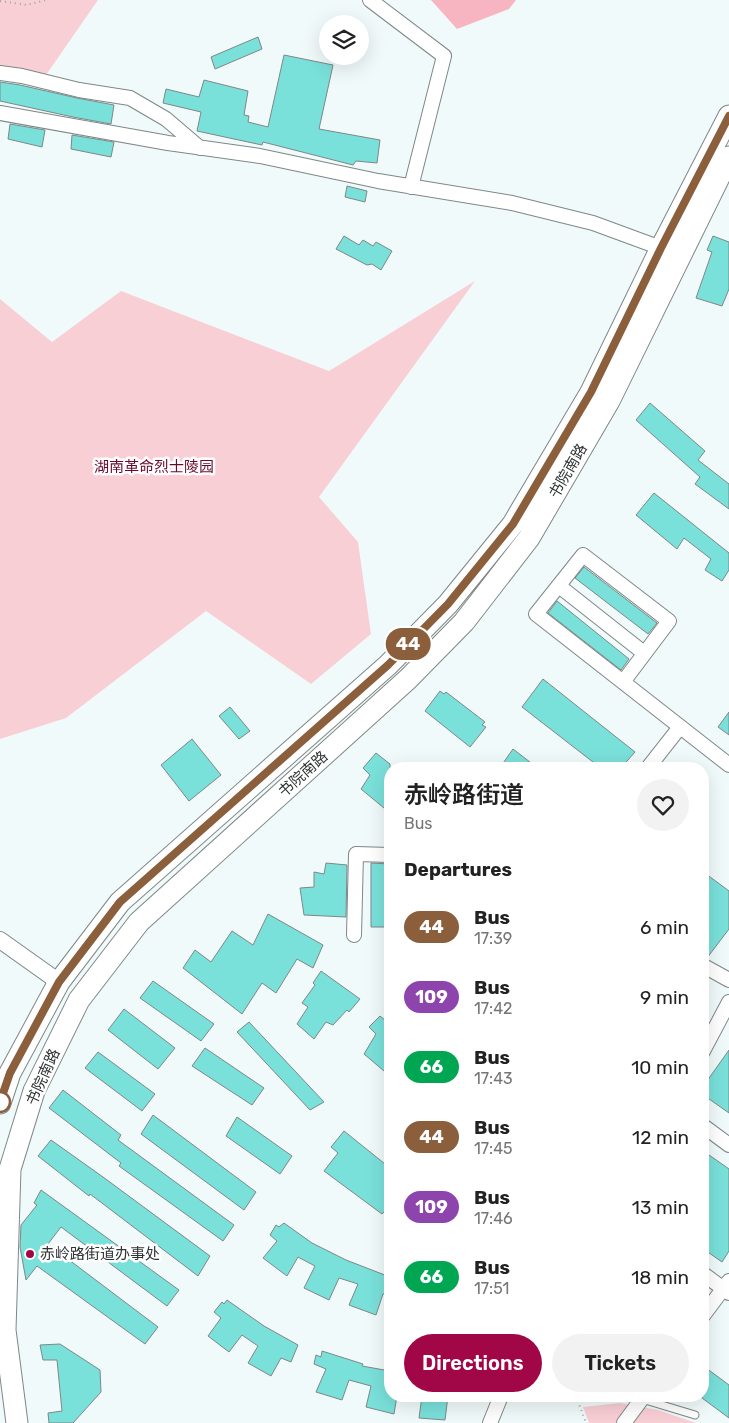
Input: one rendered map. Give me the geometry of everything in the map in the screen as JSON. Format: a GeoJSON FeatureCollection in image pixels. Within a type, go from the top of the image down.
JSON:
{"type":"FeatureCollection","features":[{"type":"Feature","properties":{"kind":"main road","name":"书院南路"},"geometry":{"type":"LineString","coordinates":[[0,1102],[5,1072],[59,982],[120,902],[388,665],[448,604],[513,524],[591,392],[661,248],[729,116]]}},
{"type":"Feature","properties":{"kind":"main road","name":"书院南路"},"geometry":{"type":"LineString","coordinates":[[17,1423],[5,1330],[10,1169],[34,1091],[79,1000],[138,922],[408,679],[464,622],[518,553],[529,538],[609,401],[729,157]]}},
{"type":"Feature","properties":{"kind":"street"},"geometry":{"type":"LineString","coordinates":[[370,0],[444,56],[410,187]]}},
{"type":"Feature","properties":{"kind":"street"},"geometry":{"type":"LineString","coordinates":[[0,73],[22,76],[79,90],[130,98],[166,119],[200,148]]}},
{"type":"Feature","properties":{"kind":"street"},"geometry":{"type":"LineString","coordinates":[[0,113],[200,148],[260,156],[378,182],[512,203],[593,223],[661,248]]}},
{"type":"Feature","properties":{"kind":"street"},"geometry":{"type":"LineString","coordinates":[[623,682],[668,621],[583,555],[536,614],[729,766]]}},
{"type":"Feature","properties":{"kind":"street"},"geometry":{"type":"LineString","coordinates":[[559,586],[644,653]]}},
{"type":"Feature","properties":{"kind":"street"},"geometry":{"type":"LineString","coordinates":[[653,762],[680,726]]}},
{"type":"Feature","properties":{"kind":"street"},"geometry":{"type":"LineString","coordinates":[[354,935],[356,854],[384,855]]}},
{"type":"Feature","properties":{"kind":"street"},"geometry":{"type":"LineString","coordinates":[[0,940],[59,982]]}},
{"type":"Feature","properties":{"kind":"street"},"geometry":{"type":"LineString","coordinates":[[709,969],[729,980]]}},
{"type":"Feature","properties":{"kind":"street"},"geometry":{"type":"LineString","coordinates":[[709,1040],[729,1002]]}},
{"type":"Feature","properties":{"kind":"street"},"geometry":{"type":"LineString","coordinates":[[709,1130],[729,1145]]}},
{"type":"Feature","properties":{"kind":"street"},"geometry":{"type":"LineString","coordinates":[[709,1277],[727,1288],[709,1309]]}},
{"type":"Feature","properties":{"kind":"street"},"geometry":{"type":"LineString","coordinates":[[490,1423],[499,1402]]}},
{"type":"Feature","properties":{"kind":"street"},"geometry":{"type":"LineString","coordinates":[[624,1423],[640,1402]]}},
{"type":"Feature","properties":{"kind":"lane"},"geometry":{"type":"LineString","coordinates":[[655,1402],[695,1415]]}},
{"type":"Feature","properties":{"kind":"path"},"geometry":{"type":"LineString","coordinates":[[0,1],[27,5],[46,0]]}},
{"type":"Feature","properties":{"kind":"path"},"geometry":{"type":"LineString","coordinates":[[578,1402],[586,1423]]}},
{"type":"Feature","properties":{"kind":"green space"},"geometry":{"type":"Polygon","coordinates":[[[0,0],[98,0],[46,75],[0,67],[0,0]]]}},
{"type":"Feature","properties":{"kind":"green space","name":"湖南革命烈士陵园"},"geometry":{"type":"Polygon","coordinates":[[[475,281],[319,497],[358,542],[371,634],[311,684],[206,611],[66,718],[0,739],[0,299],[52,342],[121,291],[329,371],[475,281]]]}},
{"type":"Feature","properties":{"kind":"green space"},"geometry":{"type":"Polygon","coordinates":[[[620,1403],[658,1410],[696,1423],[589,1423],[583,1407],[620,1403]]]}},
{"type":"Feature","properties":{"kind":"shaded area"},"geometry":{"type":"Polygon","coordinates":[[[431,0],[516,0],[509,9],[457,29],[431,0]]]}},
{"type":"Feature","properties":{"kind":"building"},"geometry":{"type":"Polygon","coordinates":[[[258,37],[262,49],[215,69],[211,57],[258,37]]]}},
{"type":"Feature","properties":{"kind":"building"},"geometry":{"type":"Polygon","coordinates":[[[284,55],[319,62],[319,65],[333,65],[319,129],[380,140],[377,163],[356,161],[353,165],[263,142],[262,145],[197,131],[201,112],[163,103],[166,89],[199,97],[204,80],[248,91],[244,115],[249,116],[248,122],[268,127],[284,55]]]}},
{"type":"Feature","properties":{"kind":"building"},"geometry":{"type":"Polygon","coordinates":[[[0,82],[114,105],[111,124],[0,101],[0,82]]]}},
{"type":"Feature","properties":{"kind":"building"},"geometry":{"type":"Polygon","coordinates":[[[10,124],[45,130],[42,147],[8,139],[10,124]]]}},
{"type":"Feature","properties":{"kind":"building"},"geometry":{"type":"Polygon","coordinates":[[[72,135],[114,142],[111,157],[71,149],[72,135]]]}},
{"type":"Feature","properties":{"kind":"building"},"geometry":{"type":"Polygon","coordinates":[[[347,186],[367,191],[365,202],[345,197],[347,186]]]}},
{"type":"Feature","properties":{"kind":"building"},"geometry":{"type":"Polygon","coordinates":[[[344,236],[359,245],[363,240],[373,246],[376,242],[392,251],[381,270],[372,264],[367,265],[336,249],[344,236]]]}},
{"type":"Feature","properties":{"kind":"building"},"geometry":{"type":"Polygon","coordinates":[[[713,236],[729,242],[729,289],[722,306],[696,298],[712,252],[707,250],[713,236]]]}},
{"type":"Feature","properties":{"kind":"building"},"geometry":{"type":"Polygon","coordinates":[[[650,403],[705,451],[698,460],[729,484],[729,509],[695,484],[700,477],[636,420],[650,403]]]}},
{"type":"Feature","properties":{"kind":"building"},"geometry":{"type":"Polygon","coordinates":[[[654,493],[729,553],[729,570],[722,581],[705,570],[711,559],[684,538],[677,549],[636,515],[654,493]]]}},
{"type":"Feature","properties":{"kind":"building"},"geometry":{"type":"Polygon","coordinates":[[[584,567],[657,623],[648,634],[575,578],[584,567]]]}},
{"type":"Feature","properties":{"kind":"building"},"geometry":{"type":"Polygon","coordinates":[[[557,601],[629,659],[621,670],[548,613],[557,601]]]}},
{"type":"Feature","properties":{"kind":"building"},"geometry":{"type":"Polygon","coordinates":[[[543,679],[635,752],[626,762],[593,762],[522,707],[543,679]]]}},
{"type":"Feature","properties":{"kind":"building"},"geometry":{"type":"Polygon","coordinates":[[[440,691],[444,694],[446,692],[485,722],[482,725],[486,727],[470,747],[425,711],[440,691]]]}},
{"type":"Feature","properties":{"kind":"building"},"geometry":{"type":"Polygon","coordinates":[[[230,707],[250,731],[239,739],[219,716],[230,707]]]}},
{"type":"Feature","properties":{"kind":"building"},"geometry":{"type":"Polygon","coordinates":[[[729,712],[729,735],[718,727],[729,712]]]}},
{"type":"Feature","properties":{"kind":"building"},"geometry":{"type":"Polygon","coordinates":[[[192,739],[221,775],[189,801],[161,765],[192,739]]]}},
{"type":"Feature","properties":{"kind":"building"},"geometry":{"type":"Polygon","coordinates":[[[513,749],[530,762],[504,762],[513,749]]]}},
{"type":"Feature","properties":{"kind":"building"},"geometry":{"type":"Polygon","coordinates":[[[376,753],[387,762],[384,762],[384,808],[361,789],[370,775],[363,768],[376,753]]]}},
{"type":"Feature","properties":{"kind":"building"},"geometry":{"type":"Polygon","coordinates":[[[326,863],[347,865],[346,917],[304,915],[300,888],[314,887],[314,872],[324,874],[326,863]]]}},
{"type":"Feature","properties":{"kind":"building"},"geometry":{"type":"Polygon","coordinates":[[[371,863],[384,864],[384,927],[371,927],[371,863]]]}},
{"type":"Feature","properties":{"kind":"building"},"geometry":{"type":"Polygon","coordinates":[[[709,876],[729,891],[729,929],[709,955],[709,876]]]}},
{"type":"Feature","properties":{"kind":"building"},"geometry":{"type":"Polygon","coordinates":[[[268,914],[323,945],[313,968],[297,959],[276,993],[262,983],[242,1014],[183,968],[195,950],[211,962],[232,931],[253,945],[268,914]]]}},
{"type":"Feature","properties":{"kind":"building"},"geometry":{"type":"Polygon","coordinates":[[[321,971],[360,999],[349,1012],[347,1010],[333,1025],[326,1022],[314,1039],[297,1024],[308,1007],[302,1003],[315,985],[313,983],[321,971]]]}},
{"type":"Feature","properties":{"kind":"building"},"geometry":{"type":"Polygon","coordinates":[[[153,981],[214,1024],[201,1041],[140,998],[153,981]]]}},
{"type":"Feature","properties":{"kind":"building"},"geometry":{"type":"Polygon","coordinates":[[[124,1009],[175,1048],[158,1069],[108,1030],[124,1009]]]}},
{"type":"Feature","properties":{"kind":"building"},"geometry":{"type":"Polygon","coordinates":[[[380,1016],[384,1019],[384,1071],[364,1054],[376,1034],[369,1027],[380,1016]]]}},
{"type":"Feature","properties":{"kind":"building"},"geometry":{"type":"Polygon","coordinates":[[[249,1022],[324,1102],[310,1110],[237,1032],[249,1022]]]}},
{"type":"Feature","properties":{"kind":"building"},"geometry":{"type":"Polygon","coordinates":[[[205,1048],[264,1088],[252,1105],[192,1066],[205,1048]]]}},
{"type":"Feature","properties":{"kind":"building"},"geometry":{"type":"Polygon","coordinates":[[[729,1050],[729,1113],[709,1099],[709,1078],[729,1050]]]}},
{"type":"Feature","properties":{"kind":"building"},"geometry":{"type":"Polygon","coordinates":[[[98,1052],[155,1094],[142,1111],[85,1068],[98,1052]]]}},
{"type":"Feature","properties":{"kind":"building"},"geometry":{"type":"Polygon","coordinates":[[[63,1090],[121,1135],[118,1140],[234,1225],[223,1241],[119,1166],[121,1163],[49,1108],[63,1090]]]}},
{"type":"Feature","properties":{"kind":"building"},"geometry":{"type":"Polygon","coordinates":[[[153,1115],[256,1192],[244,1210],[141,1134],[153,1115]]]}},
{"type":"Feature","properties":{"kind":"building"},"geometry":{"type":"Polygon","coordinates":[[[237,1117],[292,1156],[280,1174],[226,1136],[237,1117]]]}},
{"type":"Feature","properties":{"kind":"building"},"geometry":{"type":"Polygon","coordinates":[[[344,1131],[384,1163],[384,1212],[382,1214],[324,1171],[338,1153],[331,1147],[344,1131]]]}},
{"type":"Feature","properties":{"kind":"building"},"geometry":{"type":"Polygon","coordinates":[[[51,1140],[210,1256],[198,1276],[38,1156],[51,1140]]]}},
{"type":"Feature","properties":{"kind":"building"},"geometry":{"type":"Polygon","coordinates":[[[709,1155],[729,1169],[729,1251],[722,1262],[709,1253],[709,1155]]]}},
{"type":"Feature","properties":{"kind":"building"},"geometry":{"type":"Polygon","coordinates":[[[41,1190],[179,1290],[167,1306],[61,1227],[48,1244],[158,1327],[145,1344],[37,1266],[26,1280],[20,1247],[21,1225],[37,1205],[34,1203],[41,1190]]]}},
{"type":"Feature","properties":{"kind":"building"},"geometry":{"type":"Polygon","coordinates":[[[284,1223],[312,1243],[346,1260],[384,1275],[384,1294],[376,1315],[349,1305],[358,1284],[339,1278],[329,1300],[304,1288],[315,1266],[298,1257],[287,1276],[263,1258],[277,1241],[270,1235],[276,1225],[279,1227],[284,1223]]]}},
{"type":"Feature","properties":{"kind":"building"},"geometry":{"type":"Polygon","coordinates":[[[227,1300],[264,1326],[298,1345],[291,1362],[281,1358],[271,1376],[248,1363],[258,1346],[242,1335],[229,1352],[208,1336],[221,1318],[214,1312],[222,1302],[224,1304],[227,1300]]]}},
{"type":"Feature","properties":{"kind":"building"},"geometry":{"type":"Polygon","coordinates":[[[60,1344],[100,1370],[101,1392],[73,1423],[49,1423],[48,1413],[62,1411],[57,1360],[43,1360],[40,1345],[60,1344]]]}},
{"type":"Feature","properties":{"kind":"building"},"geometry":{"type":"Polygon","coordinates":[[[322,1351],[363,1364],[362,1366],[384,1370],[384,1402],[396,1402],[394,1414],[366,1407],[371,1386],[349,1380],[342,1400],[316,1392],[326,1369],[314,1364],[316,1355],[321,1357],[322,1351]]]}},
{"type":"Feature","properties":{"kind":"building"},"geometry":{"type":"Polygon","coordinates":[[[709,1370],[729,1385],[729,1418],[707,1402],[709,1402],[709,1370]]]}},
{"type":"Feature","properties":{"kind":"building"},"geometry":{"type":"Polygon","coordinates":[[[421,1402],[447,1402],[445,1420],[419,1418],[421,1402]]]}},
{"type":"Feature","properties":{"kind":"bus line","name":"44"},"geometry":{"type":"LineString","coordinates":[[0,1102],[10,1073],[59,982],[120,902],[388,665],[448,604],[513,524],[591,392],[661,248],[729,116]]}},
{"type":"Feature","properties":{"kind":"place","name":"赤岭路街道办事处"},"geometry":{"type":"Point","coordinates":[30,1254]}}]}
